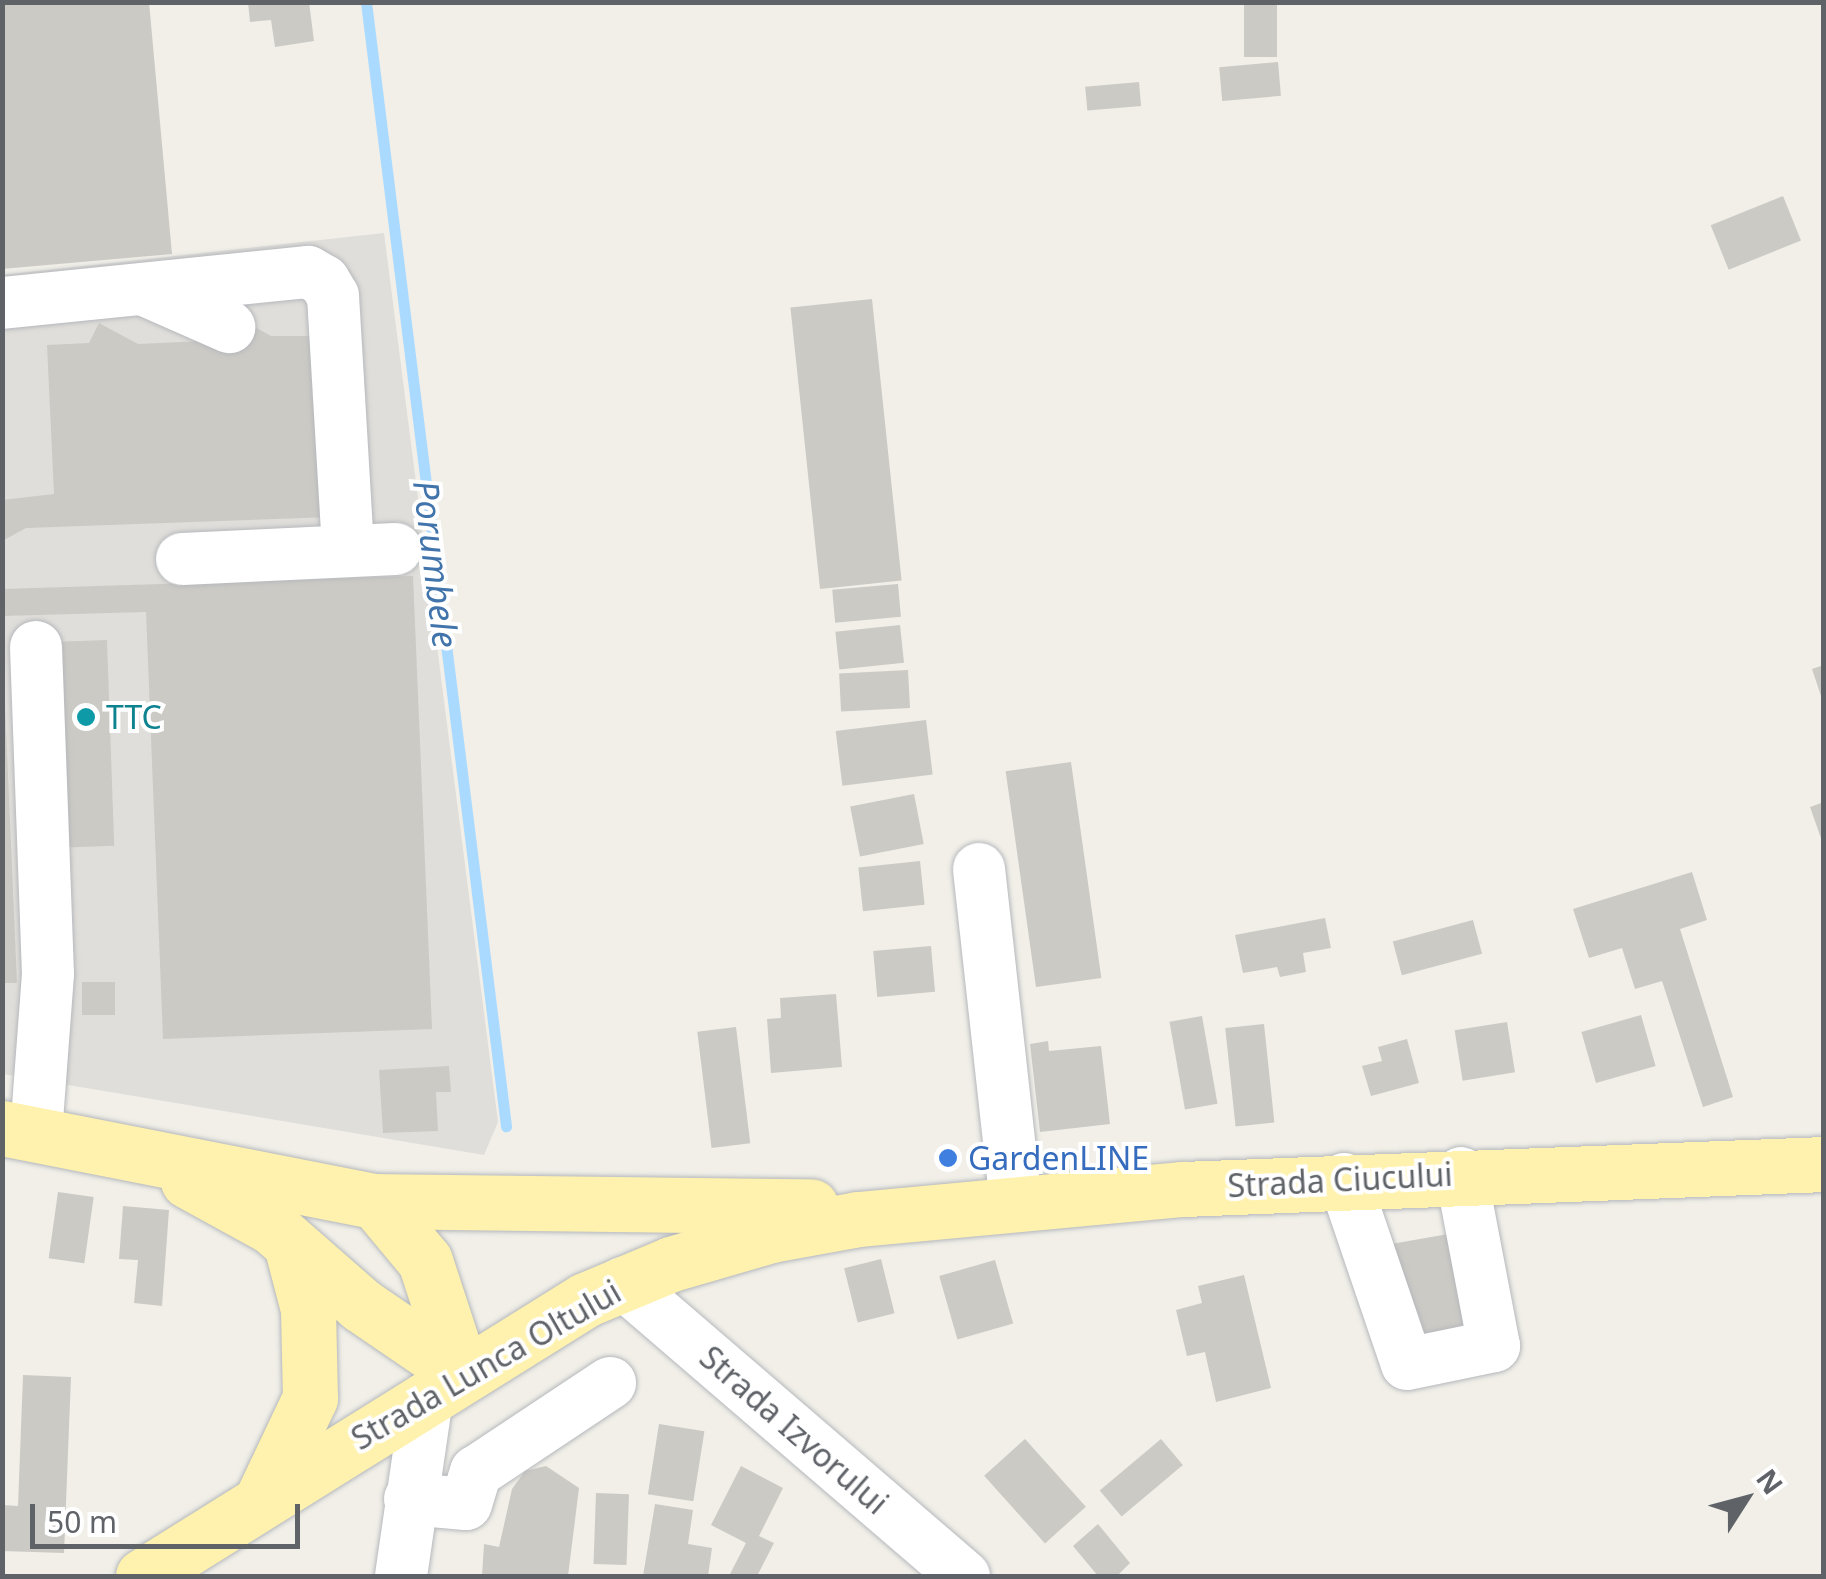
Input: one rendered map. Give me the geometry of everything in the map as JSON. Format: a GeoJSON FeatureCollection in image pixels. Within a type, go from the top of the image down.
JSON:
{"type":"FeatureCollection","features":[{"type":"Feature","properties":{"kind":"main road"},"geometry":{"type":"LineString","coordinates":[[19,1131],[375,1201],[799,1202],[858,1219]]}},
{"type":"Feature","properties":{"kind":"main road"},"geometry":{"type":"LineString","coordinates":[[100,1145],[221,1194],[291,1244],[444,1386]]}},
{"type":"Feature","properties":{"kind":"main road","name":"Strada Ciucului"},"geometry":{"type":"LineString","coordinates":[[858,1219],[1344,1178],[1824,1164]]}},
{"type":"Feature","properties":{"kind":"main road"},"geometry":{"type":"LineString","coordinates":[[375,1201],[425,1262],[444,1386]]}},
{"type":"Feature","properties":{"kind":"main road","name":"Strada Lunca Oltului"},"geometry":{"type":"LineString","coordinates":[[143,1576],[444,1386],[623,1283],[731,1246],[858,1219]]}},
{"type":"Feature","properties":{"kind":"main road"},"geometry":{"type":"LineString","coordinates":[[262,1500],[310,1398],[308,1310],[291,1244]]}},
{"type":"Feature","properties":{"kind":"street"},"geometry":{"type":"LineString","coordinates":[[13,301],[308,272],[324,281],[333,296],[372,550],[182,559]]}},
{"type":"Feature","properties":{"kind":"street"},"geometry":{"type":"LineString","coordinates":[[141,288],[229,327]]}},
{"type":"Feature","properties":{"kind":"street"},"geometry":{"type":"LineString","coordinates":[[13,301],[94,333]]}},
{"type":"Feature","properties":{"kind":"street"},"geometry":{"type":"LineString","coordinates":[[19,1131],[48,974],[36,646]]}},
{"type":"Feature","properties":{"kind":"street"},"geometry":{"type":"LineString","coordinates":[[979,869],[1016,1204]]}},
{"type":"Feature","properties":{"kind":"street"},"geometry":{"type":"LineString","coordinates":[[1344,1178],[1406,1364],[1494,1346],[1461,1172]]}},
{"type":"Feature","properties":{"kind":"street","name":"Strada Izvorului"},"geometry":{"type":"LineString","coordinates":[[623,1283],[964,1576]]}},
{"type":"Feature","properties":{"kind":"street"},"geometry":{"type":"LineString","coordinates":[[410,1499],[466,1504],[476,1472],[610,1383]]}},
{"type":"Feature","properties":{"kind":"street"},"geometry":{"type":"LineString","coordinates":[[402,1576],[410,1499],[444,1386]]}},
{"type":"Feature","properties":{"kind":"shaded area"},"geometry":{"type":"Polygon","coordinates":[[[384,233],[498,1122],[484,1155],[3,1074],[2,275],[384,233]]]}},
{"type":"Feature","properties":{"kind":"building"},"geometry":{"type":"Polygon","coordinates":[[[2,2],[149,2],[172,254],[2,269],[2,2]]]}},
{"type":"Feature","properties":{"kind":"building"},"geometry":{"type":"Polygon","coordinates":[[[248,2],[309,2],[314,41],[275,47],[271,20],[250,22],[248,2]]]}},
{"type":"Feature","properties":{"kind":"building"},"geometry":{"type":"Polygon","coordinates":[[[1244,2],[1277,2],[1277,57],[1244,57],[1244,2]]]}},
{"type":"Feature","properties":{"kind":"building"},"geometry":{"type":"Polygon","coordinates":[[[1278,62],[1281,96],[1222,101],[1219,67],[1278,62]]]}},
{"type":"Feature","properties":{"kind":"building"},"geometry":{"type":"Polygon","coordinates":[[[1139,82],[1141,106],[1087,111],[1085,87],[1139,82]]]}},
{"type":"Feature","properties":{"kind":"building"},"geometry":{"type":"Polygon","coordinates":[[[1783,196],[1801,241],[1729,270],[1711,225],[1783,196]]]}},
{"type":"Feature","properties":{"kind":"building"},"geometry":{"type":"Polygon","coordinates":[[[872,299],[902,580],[820,589],[790,308],[872,299]]]}},
{"type":"Feature","properties":{"kind":"building"},"geometry":{"type":"Polygon","coordinates":[[[233,315],[271,336],[320,336],[331,517],[26,528],[2,541],[2,500],[54,494],[47,345],[89,343],[99,323],[138,344],[225,340],[233,315]]]}},
{"type":"Feature","properties":{"kind":"building"},"geometry":{"type":"Polygon","coordinates":[[[413,576],[432,1029],[163,1039],[146,612],[2,616],[2,589],[413,576]]]}},
{"type":"Feature","properties":{"kind":"building"},"geometry":{"type":"Polygon","coordinates":[[[898,584],[901,617],[835,623],[832,590],[898,584]]]}},
{"type":"Feature","properties":{"kind":"building"},"geometry":{"type":"Polygon","coordinates":[[[900,625],[904,663],[839,670],[835,632],[900,625]]]}},
{"type":"Feature","properties":{"kind":"building"},"geometry":{"type":"Polygon","coordinates":[[[2,638],[17,983],[2,983],[2,638]]]}},
{"type":"Feature","properties":{"kind":"building","name":"TTC"},"geometry":{"type":"Polygon","coordinates":[[[107,640],[114,846],[66,848],[59,642],[107,640]]]}},
{"type":"Feature","properties":{"kind":"building"},"geometry":{"type":"Polygon","coordinates":[[[1824,665],[1824,702],[1823,702],[1812,669],[1824,665]]]}},
{"type":"Feature","properties":{"kind":"building"},"geometry":{"type":"Polygon","coordinates":[[[908,670],[910,708],[841,712],[839,674],[908,670]]]}},
{"type":"Feature","properties":{"kind":"building"},"geometry":{"type":"Polygon","coordinates":[[[926,720],[933,775],[842,786],[836,731],[926,720]]]}},
{"type":"Feature","properties":{"kind":"building"},"geometry":{"type":"Polygon","coordinates":[[[1071,762],[1101,978],[1036,987],[1006,771],[1071,762]]]}},
{"type":"Feature","properties":{"kind":"building"},"geometry":{"type":"Polygon","coordinates":[[[914,794],[924,844],[860,856],[850,806],[914,794]]]}},
{"type":"Feature","properties":{"kind":"building"},"geometry":{"type":"Polygon","coordinates":[[[1824,802],[1824,844],[1823,844],[1810,807],[1824,802]]]}},
{"type":"Feature","properties":{"kind":"building"},"geometry":{"type":"Polygon","coordinates":[[[920,861],[925,905],[863,911],[858,867],[920,861]]]}},
{"type":"Feature","properties":{"kind":"building"},"geometry":{"type":"Polygon","coordinates":[[[1692,872],[1707,920],[1680,929],[1733,1097],[1703,1107],[1662,981],[1635,989],[1622,948],[1589,958],[1573,909],[1692,872]]]}},
{"type":"Feature","properties":{"kind":"building"},"geometry":{"type":"Polygon","coordinates":[[[1325,918],[1331,948],[1303,953],[1306,972],[1280,977],[1277,967],[1243,973],[1235,935],[1325,918]]]}},
{"type":"Feature","properties":{"kind":"building"},"geometry":{"type":"Polygon","coordinates":[[[1473,920],[1482,954],[1402,975],[1393,941],[1473,920]]]}},
{"type":"Feature","properties":{"kind":"building"},"geometry":{"type":"Polygon","coordinates":[[[931,946],[935,992],[877,997],[873,951],[931,946]]]}},
{"type":"Feature","properties":{"kind":"building"},"geometry":{"type":"Polygon","coordinates":[[[82,982],[115,982],[115,1015],[82,1015],[82,982]]]}},
{"type":"Feature","properties":{"kind":"building"},"geometry":{"type":"Polygon","coordinates":[[[836,994],[842,1067],[771,1073],[767,1019],[781,1018],[780,998],[836,994]]]}},
{"type":"Feature","properties":{"kind":"building"},"geometry":{"type":"Polygon","coordinates":[[[1641,1015],[1656,1066],[1596,1083],[1581,1032],[1641,1015]]]}},
{"type":"Feature","properties":{"kind":"building"},"geometry":{"type":"Polygon","coordinates":[[[1202,1016],[1217,1104],[1185,1109],[1170,1022],[1202,1016]]]}},
{"type":"Feature","properties":{"kind":"building"},"geometry":{"type":"Polygon","coordinates":[[[1507,1022],[1515,1072],[1463,1081],[1455,1030],[1507,1022]]]}},
{"type":"Feature","properties":{"kind":"building"},"geometry":{"type":"Polygon","coordinates":[[[1264,1024],[1274,1122],[1236,1127],[1225,1028],[1264,1024]]]}},
{"type":"Feature","properties":{"kind":"building"},"geometry":{"type":"Polygon","coordinates":[[[736,1027],[750,1143],[712,1148],[697,1032],[736,1027]]]}},
{"type":"Feature","properties":{"kind":"building"},"geometry":{"type":"Polygon","coordinates":[[[1407,1039],[1419,1083],[1371,1096],[1362,1066],[1382,1061],[1378,1047],[1407,1039]]]}},
{"type":"Feature","properties":{"kind":"building"},"geometry":{"type":"Polygon","coordinates":[[[1048,1041],[1049,1051],[1101,1046],[1110,1124],[1040,1132],[1030,1044],[1048,1041]]]}},
{"type":"Feature","properties":{"kind":"building"},"geometry":{"type":"Polygon","coordinates":[[[449,1066],[451,1092],[436,1092],[438,1131],[383,1133],[379,1070],[449,1066]]]}},
{"type":"Feature","properties":{"kind":"building"},"geometry":{"type":"Polygon","coordinates":[[[58,1192],[94,1197],[84,1263],[49,1258],[58,1192]]]}},
{"type":"Feature","properties":{"kind":"building"},"geometry":{"type":"Polygon","coordinates":[[[123,1206],[169,1210],[162,1306],[134,1303],[138,1260],[119,1259],[123,1206]]]}},
{"type":"Feature","properties":{"kind":"building"},"geometry":{"type":"Polygon","coordinates":[[[1454,1233],[1471,1329],[1407,1340],[1390,1244],[1454,1233]]]}},
{"type":"Feature","properties":{"kind":"building"},"geometry":{"type":"Polygon","coordinates":[[[881,1259],[895,1313],[858,1323],[844,1268],[881,1259]]]}},
{"type":"Feature","properties":{"kind":"building"},"geometry":{"type":"Polygon","coordinates":[[[995,1260],[1013,1323],[957,1339],[939,1276],[995,1260]]]}},
{"type":"Feature","properties":{"kind":"building"},"geometry":{"type":"Polygon","coordinates":[[[1244,1275],[1271,1388],[1216,1402],[1205,1352],[1187,1356],[1176,1310],[1202,1303],[1198,1286],[1244,1275]]]}},
{"type":"Feature","properties":{"kind":"building"},"geometry":{"type":"Polygon","coordinates":[[[23,1375],[71,1377],[64,1553],[2,1551],[2,1505],[18,1506],[23,1375]]]}},
{"type":"Feature","properties":{"kind":"building"},"geometry":{"type":"Polygon","coordinates":[[[659,1424],[704,1431],[693,1501],[648,1494],[659,1424]]]}},
{"type":"Feature","properties":{"kind":"building"},"geometry":{"type":"Polygon","coordinates":[[[1025,1439],[1086,1507],[1045,1543],[984,1476],[1025,1439]]]}},
{"type":"Feature","properties":{"kind":"building"},"geometry":{"type":"Polygon","coordinates":[[[1161,1439],[1183,1465],[1122,1516],[1100,1490],[1161,1439]]]}},
{"type":"Feature","properties":{"kind":"building"},"geometry":{"type":"Polygon","coordinates":[[[546,1466],[579,1488],[568,1576],[482,1576],[484,1544],[499,1547],[512,1489],[525,1471],[546,1466]]]}},
{"type":"Feature","properties":{"kind":"building"},"geometry":{"type":"Polygon","coordinates":[[[741,1466],[783,1488],[759,1536],[774,1543],[757,1576],[729,1576],[746,1543],[711,1525],[741,1466]]]}},
{"type":"Feature","properties":{"kind":"building"},"geometry":{"type":"Polygon","coordinates":[[[596,1493],[629,1494],[627,1565],[594,1564],[596,1493]]]}},
{"type":"Feature","properties":{"kind":"building"},"geometry":{"type":"Polygon","coordinates":[[[655,1504],[693,1510],[688,1544],[712,1548],[708,1576],[643,1576],[655,1504]]]}},
{"type":"Feature","properties":{"kind":"building"},"geometry":{"type":"Polygon","coordinates":[[[1098,1524],[1130,1563],[1117,1576],[1098,1576],[1073,1546],[1098,1524]]]}},
{"type":"Feature","properties":{"kind":"waterway","name":"Porumbele"},"geometry":{"type":"LineString","coordinates":[[366,2],[506,1126]]}},
{"type":"Feature","properties":{"kind":"place","name":"TTC"},"geometry":{"type":"Point","coordinates":[86,717]}},
{"type":"Feature","properties":{"kind":"place","name":"GardenLINE"},"geometry":{"type":"Point","coordinates":[948,1158]}}]}
